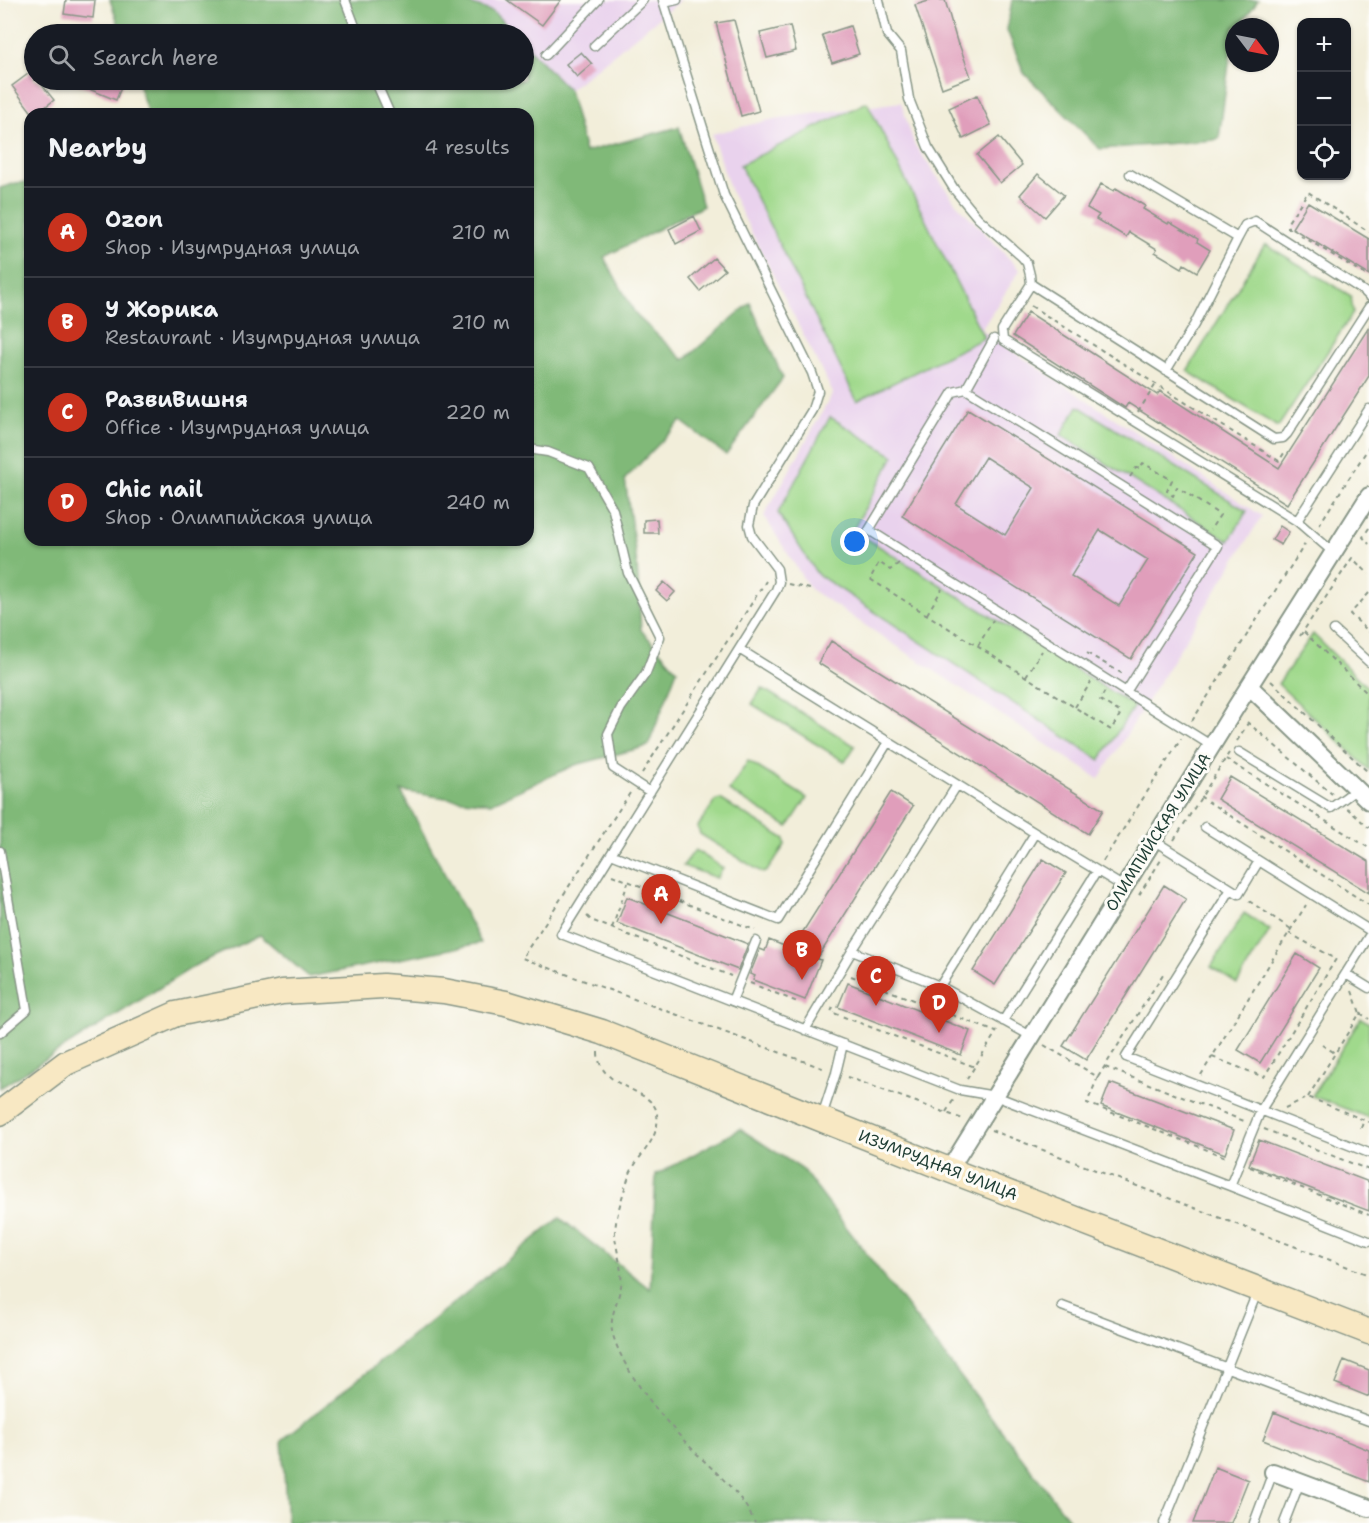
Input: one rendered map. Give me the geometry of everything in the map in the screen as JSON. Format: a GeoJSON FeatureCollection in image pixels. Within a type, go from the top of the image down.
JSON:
{"type":"FeatureCollection","features":[{"type":"Feature","properties":{"kind":"street","name":"ОЛИМПИЙСКАЯ УЛИЦА"},"geometry":{"type":"LineString","coordinates":[[949,1170],[995,1096],[1038,1041],[1124,887],[1369,496]]}},
{"type":"Feature","properties":{"kind":"street"},"geometry":{"type":"LineString","coordinates":[[1250,687],[1363,795]]}},
{"type":"Feature","properties":{"kind":"street","name":"ИЗУМРУДНАЯ УЛИЦА"},"geometry":{"type":"LineString","coordinates":[[0,1113],[66,1063],[176,1014],[282,992],[383,986],[444,991],[506,1003],[602,1032],[949,1170],[1369,1332]]}},
{"type":"Feature","properties":{"kind":"street"},"geometry":{"type":"LineString","coordinates":[[1273,1472],[1369,1508]]}},
{"type":"Feature","properties":{"kind":"lane"},"geometry":{"type":"LineString","coordinates":[[345,0],[354,24]]}},
{"type":"Feature","properties":{"kind":"lane"},"geometry":{"type":"LineString","coordinates":[[594,46],[643,0]]}},
{"type":"Feature","properties":{"kind":"lane"},"geometry":{"type":"LineString","coordinates":[[677,0],[664,2],[724,195],[812,373],[818,391],[812,410],[753,506],[749,525],[752,536],[777,569],[776,590],[561,934],[960,1090],[995,1096],[1369,1241]]}},
{"type":"Feature","properties":{"kind":"lane"},"geometry":{"type":"LineString","coordinates":[[879,0],[887,34],[901,51],[909,99],[928,147],[954,189],[978,218],[1027,263],[1031,284],[1002,330],[1005,343],[1297,521],[1334,553]]}},
{"type":"Feature","properties":{"kind":"lane"},"geometry":{"type":"LineString","coordinates":[[546,55],[596,1]]}},
{"type":"Feature","properties":{"kind":"lane"},"geometry":{"type":"LineString","coordinates":[[379,90],[387,108]]}},
{"type":"Feature","properties":{"kind":"lane"},"geometry":{"type":"LineString","coordinates":[[1130,174],[1238,238]]}},
{"type":"Feature","properties":{"kind":"lane"},"geometry":{"type":"LineString","coordinates":[[1166,371],[1194,325],[1245,225],[1255,221],[1369,296]]}},
{"type":"Feature","properties":{"kind":"lane"},"geometry":{"type":"LineString","coordinates":[[1031,284],[1271,437],[1280,439],[1287,434],[1369,307]]}},
{"type":"Feature","properties":{"kind":"lane"},"geometry":{"type":"LineString","coordinates":[[966,389],[994,339]]}},
{"type":"Feature","properties":{"kind":"lane"},"geometry":{"type":"LineString","coordinates":[[1126,692],[1218,546],[966,389],[953,392],[869,530],[948,579],[1110,682],[1212,746]]}},
{"type":"Feature","properties":{"kind":"lane"},"geometry":{"type":"LineString","coordinates":[[1297,521],[1369,409]]}},
{"type":"Feature","properties":{"kind":"lane"},"geometry":{"type":"LineString","coordinates":[[534,450],[548,452],[589,468],[614,510],[627,573],[660,637],[646,673],[621,708],[608,734],[613,768],[650,792]]}},
{"type":"Feature","properties":{"kind":"lane"},"geometry":{"type":"LineString","coordinates":[[1334,630],[1369,663]]}},
{"type":"Feature","properties":{"kind":"lane"},"geometry":{"type":"LineString","coordinates":[[739,649],[1124,887]]}},
{"type":"Feature","properties":{"kind":"lane"},"geometry":{"type":"LineString","coordinates":[[611,854],[778,920],[888,742]]}},
{"type":"Feature","properties":{"kind":"lane"},"geometry":{"type":"LineString","coordinates":[[1239,752],[1331,808],[1340,802],[1363,795]]}},
{"type":"Feature","properties":{"kind":"lane"},"geometry":{"type":"LineString","coordinates":[[806,1030],[852,951],[957,785]]}},
{"type":"Feature","properties":{"kind":"lane"},"geometry":{"type":"LineString","coordinates":[[1205,827],[1369,930]]}},
{"type":"Feature","properties":{"kind":"lane"},"geometry":{"type":"LineString","coordinates":[[940,986],[1035,833]]}},
{"type":"Feature","properties":{"kind":"lane"},"geometry":{"type":"LineString","coordinates":[[1153,840],[1239,894],[1260,861]]}},
{"type":"Feature","properties":{"kind":"lane"},"geometry":{"type":"LineString","coordinates":[[0,851],[27,1011],[0,1033]]}},
{"type":"Feature","properties":{"kind":"lane"},"geometry":{"type":"LineString","coordinates":[[1003,1021],[1097,871]]}},
{"type":"Feature","properties":{"kind":"lane"},"geometry":{"type":"LineString","coordinates":[[1231,889],[1126,1057],[1369,1153]]}},
{"type":"Feature","properties":{"kind":"lane"},"geometry":{"type":"LineString","coordinates":[[1230,1186],[1261,1110],[1369,936]]}},
{"type":"Feature","properties":{"kind":"lane"},"geometry":{"type":"LineString","coordinates":[[732,1001],[756,941]]}},
{"type":"Feature","properties":{"kind":"lane"},"geometry":{"type":"LineString","coordinates":[[852,951],[940,986],[1038,1041]]}},
{"type":"Feature","properties":{"kind":"lane"},"geometry":{"type":"LineString","coordinates":[[1346,974],[1369,988]]}},
{"type":"Feature","properties":{"kind":"lane"},"geometry":{"type":"LineString","coordinates":[[821,1119],[843,1044]]}},
{"type":"Feature","properties":{"kind":"lane"},"geometry":{"type":"LineString","coordinates":[[1164,1523],[1259,1290]]}},
{"type":"Feature","properties":{"kind":"lane"},"geometry":{"type":"LineString","coordinates":[[1062,1306],[1369,1420]]}},
{"type":"Feature","properties":{"kind":"lane"},"geometry":{"type":"LineString","coordinates":[[1254,1523],[1273,1472]]}},
{"type":"Feature","properties":{"kind":"lane"},"geometry":{"type":"LineString","coordinates":[[1284,1523],[1300,1482]]}},
{"type":"Feature","properties":{"kind":"path"},"geometry":{"type":"LineString","coordinates":[[1369,232],[1308,192],[1288,222],[1288,228],[1369,277]]}},
{"type":"Feature","properties":{"kind":"path"},"geometry":{"type":"LineString","coordinates":[[1134,417],[1156,384]]}},
{"type":"Feature","properties":{"kind":"path"},"geometry":{"type":"LineString","coordinates":[[1097,871],[1369,447]]}},
{"type":"Feature","properties":{"kind":"path"},"geometry":{"type":"LineString","coordinates":[[1136,468],[1140,468],[1143,463],[1172,480],[1167,491],[1173,496],[1177,487],[1220,515],[1212,526]]}},
{"type":"Feature","properties":{"kind":"path"},"geometry":{"type":"LineString","coordinates":[[1369,528],[1364,537],[1369,544]]}},
{"type":"Feature","properties":{"kind":"path"},"geometry":{"type":"LineString","coordinates":[[1297,641],[1352,558],[1369,574]]}},
{"type":"Feature","properties":{"kind":"path"},"geometry":{"type":"LineString","coordinates":[[902,560],[890,570],[879,562],[870,579],[1111,730],[1121,712],[1100,700],[1117,671]]}},
{"type":"Feature","properties":{"kind":"path"},"geometry":{"type":"LineString","coordinates":[[927,614],[948,579]]}},
{"type":"Feature","properties":{"kind":"path"},"geometry":{"type":"LineString","coordinates":[[1369,593],[1350,614],[1369,632]]}},
{"type":"Feature","properties":{"kind":"path"},"geometry":{"type":"LineString","coordinates":[[978,646],[998,611]]}},
{"type":"Feature","properties":{"kind":"path"},"geometry":{"type":"LineString","coordinates":[[1304,631],[1369,695]]}},
{"type":"Feature","properties":{"kind":"path"},"geometry":{"type":"LineString","coordinates":[[1026,676],[1047,642]]}},
{"type":"Feature","properties":{"kind":"path"},"geometry":{"type":"LineString","coordinates":[[1083,650],[1127,677]]}},
{"type":"Feature","properties":{"kind":"path"},"geometry":{"type":"LineString","coordinates":[[1075,707],[1103,662]]}},
{"type":"Feature","properties":{"kind":"path"},"geometry":{"type":"LineString","coordinates":[[1275,674],[1270,681],[1369,773]]}},
{"type":"Feature","properties":{"kind":"path"},"geometry":{"type":"LineString","coordinates":[[1234,710],[1369,828]]}},
{"type":"Feature","properties":{"kind":"path"},"geometry":{"type":"LineString","coordinates":[[1369,848],[1225,759],[1201,797],[1369,905]]}},
{"type":"Feature","properties":{"kind":"path"},"geometry":{"type":"LineString","coordinates":[[609,874],[757,931]]}},
{"type":"Feature","properties":{"kind":"path"},"geometry":{"type":"LineString","coordinates":[[612,928],[629,882]]}},
{"type":"Feature","properties":{"kind":"path"},"geometry":{"type":"LineString","coordinates":[[1212,1057],[1264,1077],[1336,959],[1290,931],[1239,894]]}},
{"type":"Feature","properties":{"kind":"path"},"geometry":{"type":"LineString","coordinates":[[1195,1084],[1313,895]]}},
{"type":"Feature","properties":{"kind":"path"},"geometry":{"type":"LineString","coordinates":[[585,914],[591,920],[800,1003]]}},
{"type":"Feature","properties":{"kind":"path"},"geometry":{"type":"LineString","coordinates":[[522,958],[946,1113],[1369,1275]]}},
{"type":"Feature","properties":{"kind":"path"},"geometry":{"type":"LineString","coordinates":[[1168,966],[1098,1077],[1087,1103],[1369,1215]]}},
{"type":"Feature","properties":{"kind":"path"},"geometry":{"type":"LineString","coordinates":[[1346,974],[1360,1013],[1369,1019]]}},
{"type":"Feature","properties":{"kind":"path"},"geometry":{"type":"LineString","coordinates":[[847,975],[996,1032]]}},
{"type":"Feature","properties":{"kind":"path"},"geometry":{"type":"LineString","coordinates":[[835,1002],[831,1012],[975,1067]]}},
{"type":"Feature","properties":{"kind":"path"},"geometry":{"type":"LineString","coordinates":[[1272,1114],[1308,1097],[1360,1013]]}},
{"type":"Feature","properties":{"kind":"path"},"geometry":{"type":"LineString","coordinates":[[946,1113],[1003,1021]]}},
{"type":"Feature","properties":{"kind":"path"},"geometry":{"type":"LineString","coordinates":[[602,1032],[598,1049],[599,1064],[612,1079],[650,1102],[656,1108],[658,1116],[656,1132],[628,1176],[620,1204],[615,1234],[621,1285],[614,1307],[612,1333],[625,1365],[658,1411],[736,1493],[749,1510],[755,1523]]}},
{"type":"Feature","properties":{"kind":"path"},"geometry":{"type":"LineString","coordinates":[[1038,1041],[1098,1077]]}},
{"type":"Feature","properties":{"kind":"path"},"geometry":{"type":"LineString","coordinates":[[1322,1045],[1335,1053]]}},
{"type":"Feature","properties":{"kind":"path"},"geometry":{"type":"LineString","coordinates":[[1105,1067],[1369,1170]]}},
{"type":"Feature","properties":{"kind":"path"},"geometry":{"type":"LineString","coordinates":[[1308,1097],[1369,1122]]}},
{"type":"Feature","properties":{"kind":"path"},"geometry":{"type":"LineString","coordinates":[[1361,1128],[1365,1120]]}},
{"type":"Feature","properties":{"kind":"shaded area"},"geometry":{"type":"Polygon","coordinates":[[[459,0],[681,0],[569,90],[534,54],[534,24],[505,24],[493,12],[459,0]]]}},
{"type":"Feature","properties":{"kind":"shaded area"},"geometry":{"type":"Polygon","coordinates":[[[901,102],[914,144],[955,202],[1020,270],[981,330],[1262,516],[1099,779],[810,589],[764,516],[833,393],[731,192],[712,134],[774,119],[901,102]]]}},
{"type":"Feature","properties":{"kind":"green space"},"geometry":{"type":"Polygon","coordinates":[[[110,0],[459,0],[493,12],[505,24],[118,24],[110,0]]]}},
{"type":"Feature","properties":{"kind":"green space"},"geometry":{"type":"Polygon","coordinates":[[[1012,0],[1258,0],[1245,18],[1225,18],[1225,72],[1228,72],[1219,138],[1214,140],[1100,149],[1024,73],[1007,30],[1012,0]]]}},
{"type":"Feature","properties":{"kind":"green space"},"geometry":{"type":"Polygon","coordinates":[[[534,54],[569,90],[585,152],[679,127],[703,206],[604,257],[636,315],[684,360],[750,303],[783,378],[726,455],[681,421],[625,479],[637,565],[641,630],[677,670],[648,746],[575,765],[491,803],[401,791],[481,943],[309,977],[260,935],[196,965],[0,1088],[0,188],[24,182],[24,546],[534,546],[534,108],[146,108],[140,90],[534,90],[534,54]]]}},
{"type":"Feature","properties":{"kind":"green space"},"geometry":{"type":"Polygon","coordinates":[[[867,102],[984,338],[857,401],[740,165],[867,102]]]}},
{"type":"Feature","properties":{"kind":"green space"},"geometry":{"type":"Polygon","coordinates":[[[1265,244],[1351,296],[1353,313],[1278,427],[1187,371],[1265,244]]]}},
{"type":"Feature","properties":{"kind":"green space"},"geometry":{"type":"Polygon","coordinates":[[[1078,406],[1247,511],[1229,541],[1061,435],[1078,406]]]}},
{"type":"Feature","properties":{"kind":"green space"},"geometry":{"type":"Polygon","coordinates":[[[830,417],[894,456],[853,530],[1134,706],[1100,760],[817,574],[778,513],[830,417]]]}},
{"type":"Feature","properties":{"kind":"green space"},"geometry":{"type":"Polygon","coordinates":[[[1313,634],[1369,689],[1369,770],[1278,684],[1313,634]]]}},
{"type":"Feature","properties":{"kind":"green space"},"geometry":{"type":"Polygon","coordinates":[[[762,688],[855,746],[845,762],[752,704],[762,688]]]}},
{"type":"Feature","properties":{"kind":"green space"},"geometry":{"type":"Polygon","coordinates":[[[748,761],[807,798],[788,827],[729,791],[748,761]]]}},
{"type":"Feature","properties":{"kind":"green space"},"geometry":{"type":"Polygon","coordinates":[[[720,799],[785,839],[785,845],[767,871],[763,873],[700,834],[699,825],[715,801],[720,799]]]}},
{"type":"Feature","properties":{"kind":"green space"},"geometry":{"type":"Polygon","coordinates":[[[695,850],[723,868],[717,878],[683,866],[695,850]]]}},
{"type":"Feature","properties":{"kind":"green space"},"geometry":{"type":"Polygon","coordinates":[[[1244,913],[1270,930],[1237,984],[1211,967],[1244,913]]]}},
{"type":"Feature","properties":{"kind":"green space"},"geometry":{"type":"Polygon","coordinates":[[[1361,1018],[1369,1023],[1369,1118],[1312,1096],[1361,1018]]]}},
{"type":"Feature","properties":{"kind":"green space"},"geometry":{"type":"Polygon","coordinates":[[[740,1129],[802,1169],[1072,1523],[287,1523],[282,1440],[560,1218],[650,1289],[656,1175],[740,1129]]]}},
{"type":"Feature","properties":{"kind":"building"},"geometry":{"type":"Polygon","coordinates":[[[66,0],[95,0],[93,18],[64,14],[66,0]]]}},
{"type":"Feature","properties":{"kind":"building"},"geometry":{"type":"Polygon","coordinates":[[[507,0],[561,0],[542,25],[507,0]]]}},
{"type":"Feature","properties":{"kind":"building"},"geometry":{"type":"Polygon","coordinates":[[[932,0],[945,0],[958,45],[971,77],[942,88],[915,5],[932,0]]]}},
{"type":"Feature","properties":{"kind":"building"},"geometry":{"type":"Polygon","coordinates":[[[734,20],[759,111],[741,116],[716,23],[734,20]]]}},
{"type":"Feature","properties":{"kind":"building"},"geometry":{"type":"Polygon","coordinates":[[[790,26],[796,51],[767,58],[760,33],[790,26]]]}},
{"type":"Feature","properties":{"kind":"building"},"geometry":{"type":"Polygon","coordinates":[[[850,26],[859,54],[832,63],[822,35],[850,26]]]}},
{"type":"Feature","properties":{"kind":"building"},"geometry":{"type":"Polygon","coordinates":[[[581,52],[592,64],[577,77],[566,64],[581,52]]]}},
{"type":"Feature","properties":{"kind":"building"},"geometry":{"type":"Polygon","coordinates":[[[24,77],[24,90],[46,90],[54,100],[44,108],[28,108],[12,86],[24,77]]]}},
{"type":"Feature","properties":{"kind":"building"},"geometry":{"type":"Polygon","coordinates":[[[92,90],[120,90],[116,100],[92,90]]]}},
{"type":"Feature","properties":{"kind":"building"},"geometry":{"type":"Polygon","coordinates":[[[977,95],[991,125],[963,139],[949,108],[977,95]]]}},
{"type":"Feature","properties":{"kind":"building"},"geometry":{"type":"Polygon","coordinates":[[[999,137],[1022,165],[1000,183],[977,155],[999,137]]]}},
{"type":"Feature","properties":{"kind":"building"},"geometry":{"type":"Polygon","coordinates":[[[1038,174],[1064,195],[1045,217],[1020,195],[1038,174]]]}},
{"type":"Feature","properties":{"kind":"building"},"geometry":{"type":"Polygon","coordinates":[[[1101,184],[1114,191],[1116,188],[1145,206],[1143,209],[1198,239],[1197,242],[1210,250],[1197,272],[1184,264],[1182,268],[1155,252],[1157,249],[1129,232],[1126,237],[1096,219],[1099,215],[1087,208],[1101,184]]]}},
{"type":"Feature","properties":{"kind":"building"},"geometry":{"type":"Polygon","coordinates":[[[1308,202],[1369,239],[1369,275],[1292,228],[1308,202]]]}},
{"type":"Feature","properties":{"kind":"building"},"geometry":{"type":"Polygon","coordinates":[[[694,216],[701,231],[676,244],[669,229],[694,216]]]}},
{"type":"Feature","properties":{"kind":"building"},"geometry":{"type":"Polygon","coordinates":[[[714,258],[725,270],[700,291],[690,279],[714,258]]]}},
{"type":"Feature","properties":{"kind":"building"},"geometry":{"type":"Polygon","coordinates":[[[1028,312],[1157,395],[1160,391],[1279,468],[1369,327],[1369,376],[1287,504],[1128,403],[1125,408],[1013,336],[1028,312]]]}},
{"type":"Feature","properties":{"kind":"building"},"geometry":{"type":"Polygon","coordinates":[[[968,409],[1198,552],[1131,659],[902,516],[968,409]],[[985,457],[956,504],[1005,535],[1034,488],[985,457]],[[1100,530],[1071,576],[1119,606],[1148,560],[1100,530]]]}},
{"type":"Feature","properties":{"kind":"building"},"geometry":{"type":"Polygon","coordinates":[[[657,519],[658,533],[644,533],[644,520],[657,519]]]}},
{"type":"Feature","properties":{"kind":"building"},"geometry":{"type":"Polygon","coordinates":[[[1280,526],[1289,532],[1281,545],[1272,540],[1280,526]]]}},
{"type":"Feature","properties":{"kind":"building"},"geometry":{"type":"Polygon","coordinates":[[[664,582],[675,592],[667,601],[656,591],[664,582]]]}},
{"type":"Feature","properties":{"kind":"building"},"geometry":{"type":"Polygon","coordinates":[[[831,641],[1103,810],[1088,834],[818,663],[831,641]]]}},
{"type":"Feature","properties":{"kind":"building"},"geometry":{"type":"Polygon","coordinates":[[[1230,777],[1369,862],[1369,893],[1217,799],[1230,777]]]}},
{"type":"Feature","properties":{"kind":"building"},"geometry":{"type":"Polygon","coordinates":[[[891,792],[913,806],[817,959],[821,960],[805,1000],[753,980],[755,976],[750,974],[760,949],[765,951],[769,940],[792,949],[891,792]]]}},
{"type":"Feature","properties":{"kind":"building"},"geometry":{"type":"Polygon","coordinates":[[[1043,859],[1066,873],[995,985],[973,971],[1043,859]]]}},
{"type":"Feature","properties":{"kind":"building"},"geometry":{"type":"Polygon","coordinates":[[[1164,885],[1186,899],[1086,1060],[1063,1046],[1164,885]]]}},
{"type":"Feature","properties":{"kind":"building"},"geometry":{"type":"Polygon","coordinates":[[[627,897],[748,944],[738,970],[617,923],[627,897]]]}},
{"type":"Feature","properties":{"kind":"building"},"geometry":{"type":"Polygon","coordinates":[[[1297,954],[1319,968],[1260,1063],[1238,1050],[1297,954]]]}},
{"type":"Feature","properties":{"kind":"building"},"geometry":{"type":"Polygon","coordinates":[[[848,983],[970,1031],[961,1055],[838,1007],[848,983]]]}},
{"type":"Feature","properties":{"kind":"building"},"geometry":{"type":"Polygon","coordinates":[[[1110,1083],[1234,1130],[1225,1154],[1101,1106],[1110,1083]]]}},
{"type":"Feature","properties":{"kind":"building"},"geometry":{"type":"Polygon","coordinates":[[[1259,1140],[1369,1182],[1369,1211],[1249,1165],[1259,1140]]]}},
{"type":"Feature","properties":{"kind":"building"},"geometry":{"type":"Polygon","coordinates":[[[1344,1360],[1369,1370],[1369,1397],[1335,1383],[1344,1360]]]}},
{"type":"Feature","properties":{"kind":"building"},"geometry":{"type":"Polygon","coordinates":[[[1274,1412],[1369,1450],[1369,1482],[1263,1440],[1274,1412]]]}},
{"type":"Feature","properties":{"kind":"building"},"geometry":{"type":"Polygon","coordinates":[[[1215,1467],[1248,1480],[1231,1523],[1193,1523],[1215,1467]]]}},
{"type":"Feature","properties":{"kind":"place","name":"Ozon"},"geometry":{"type":"Point","coordinates":[661,924]}},
{"type":"Feature","properties":{"kind":"place","name":"У Жорика"},"geometry":{"type":"Point","coordinates":[802,980]}},
{"type":"Feature","properties":{"kind":"place","name":"РазвиВишня"},"geometry":{"type":"Point","coordinates":[876,1006]}},
{"type":"Feature","properties":{"kind":"place","name":"Chic nail"},"geometry":{"type":"Point","coordinates":[939,1033]}}]}
